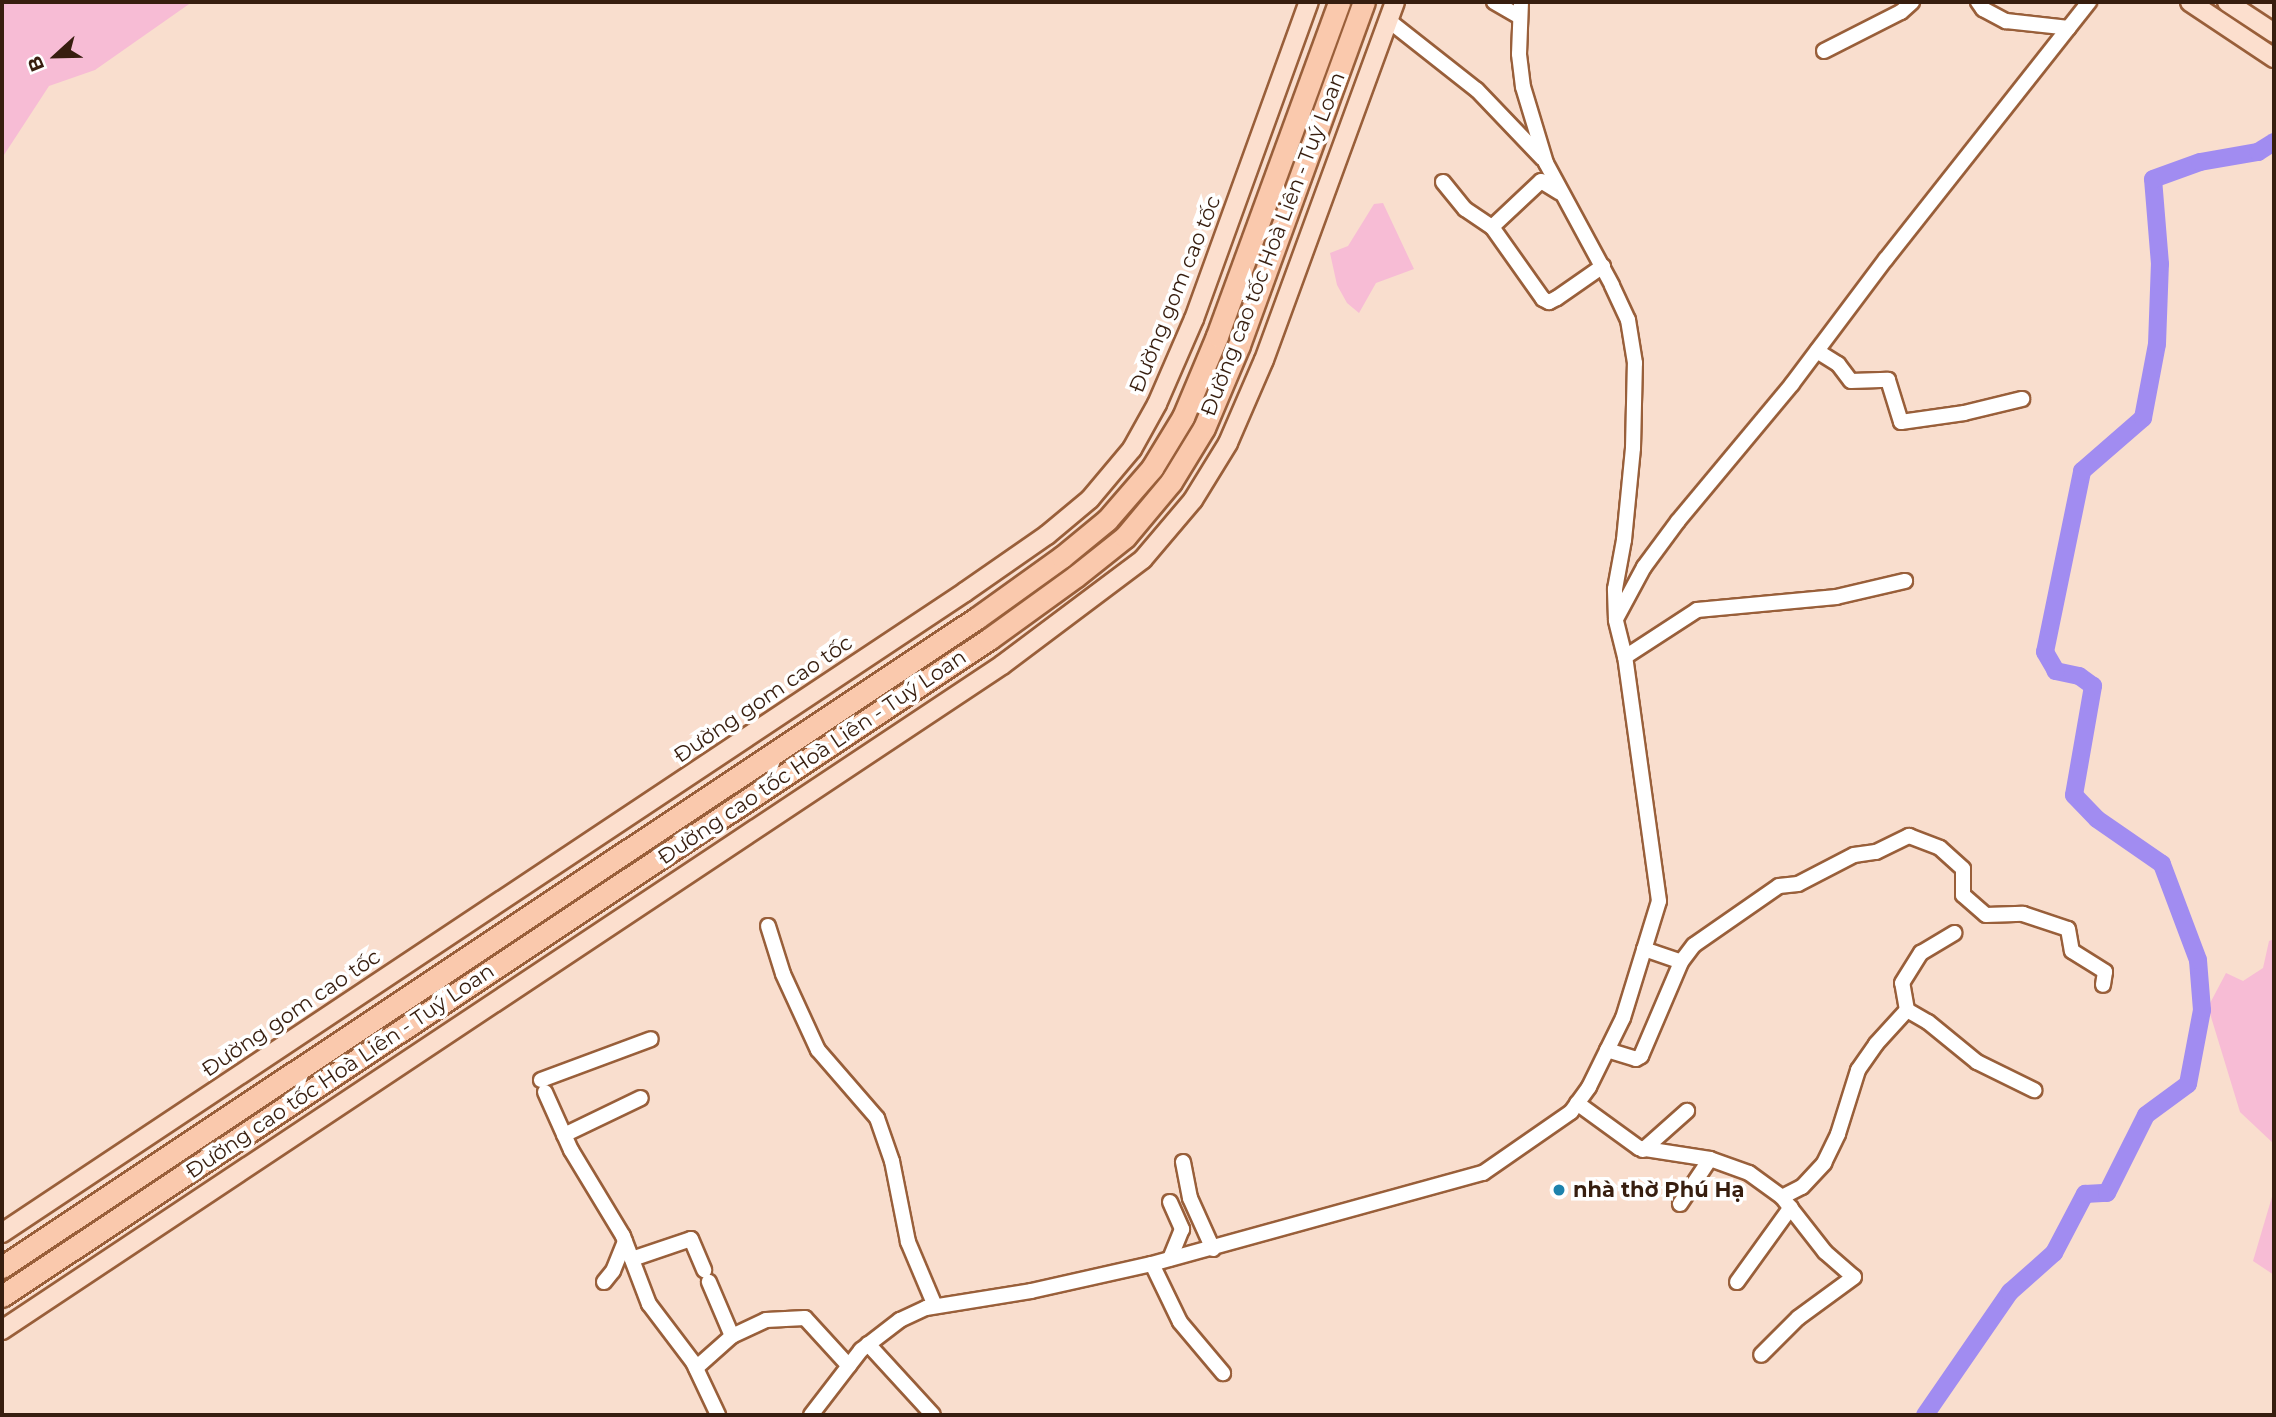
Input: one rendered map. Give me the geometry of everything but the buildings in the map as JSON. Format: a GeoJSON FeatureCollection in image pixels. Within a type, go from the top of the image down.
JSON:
{"type":"FeatureCollection","features":[{"type":"Feature","properties":{"kind":"highway","name":"Đường cao tốc Hoà Liên - Tuý Loan"},"geometry":{"type":"LineString","coordinates":[[2,1267],[977,618],[1062,557],[1107,520],[1152,468],[1182,417],[1217,335],[1338,2]]}},
{"type":"Feature","properties":{"kind":"highway","name":"Đường cao tốc Hoà Liên - Tuý Loan"},"geometry":{"type":"LineString","coordinates":[[2,1296],[989,639],[1125,537],[1171,482],[1204,428],[1239,345],[1364,2]]}},
{"type":"Feature","properties":{"kind":"main road","name":"Đường gom cao tốc"},"geometry":{"type":"LineString","coordinates":[[2,1233],[965,592],[1047,535],[1090,499],[1132,449],[1157,404],[1194,319],[1309,2]]}},
{"type":"Feature","properties":{"kind":"main road"},"geometry":{"type":"LineString","coordinates":[[2,1330],[990,672],[1143,559],[1193,500],[1228,443],[1264,360],[1395,2]]}},
{"type":"Feature","properties":{"kind":"main road"},"geometry":{"type":"LineString","coordinates":[[2190,2],[2274,58]]}},
{"type":"Feature","properties":{"kind":"main road"},"geometry":{"type":"LineString","coordinates":[[2227,2],[2274,33]]}},
{"type":"Feature","properties":{"kind":"street"},"geometry":{"type":"LineString","coordinates":[[1494,2],[1520,17]]}},
{"type":"Feature","properties":{"kind":"street"},"geometry":{"type":"LineString","coordinates":[[811,1415],[868,1344],[900,1320],[935,1306],[1031,1292],[1152,1264],[1483,1173],[1571,1112],[1607,1050],[1623,1018],[1659,901],[1625,657],[1616,620],[1619,560],[1633,447],[1635,363],[1628,320],[1603,266],[1546,163],[1523,87],[1521,2]]}},
{"type":"Feature","properties":{"kind":"street"},"geometry":{"type":"LineString","coordinates":[[1824,51],[1901,12],[1912,2]]}},
{"type":"Feature","properties":{"kind":"street"},"geometry":{"type":"LineString","coordinates":[[1978,2],[1983,9],[2007,21],[2069,28]]}},
{"type":"Feature","properties":{"kind":"street"},"geometry":{"type":"LineString","coordinates":[[1616,620],[1644,567],[2090,2]]}},
{"type":"Feature","properties":{"kind":"street"},"geometry":{"type":"LineString","coordinates":[[1388,20],[1477,90],[1546,163]]}},
{"type":"Feature","properties":{"kind":"street"},"geometry":{"type":"LineString","coordinates":[[1492,227],[1541,181],[1550,184],[1566,198]]}},
{"type":"Feature","properties":{"kind":"street"},"geometry":{"type":"LineString","coordinates":[[1443,182],[1465,209],[1492,227],[1543,299],[1549,302],[1557,298],[1603,266]]}},
{"type":"Feature","properties":{"kind":"street"},"geometry":{"type":"LineString","coordinates":[[1817,351],[1838,363],[1851,381],[1888,380],[1901,422],[1964,413],[2022,399]]}},
{"type":"Feature","properties":{"kind":"street"},"geometry":{"type":"LineString","coordinates":[[1619,560],[1627,574],[1644,567]]}},
{"type":"Feature","properties":{"kind":"street"},"geometry":{"type":"LineString","coordinates":[[1625,657],[1697,610],[1836,597],[1905,580]]}},
{"type":"Feature","properties":{"kind":"street"},"geometry":{"type":"LineString","coordinates":[[1607,1050],[1636,1059],[1641,1056],[1681,962],[1694,945],[1779,886],[1798,884],[1854,855],[1876,852],[1909,836],[1940,848],[1963,869],[1963,895],[1986,915],[2023,914],[2068,929],[2072,951],[2105,972],[2103,985]]}},
{"type":"Feature","properties":{"kind":"street"},"geometry":{"type":"LineString","coordinates":[[768,926],[783,974],[818,1050],[877,1118],[892,1161],[908,1242],[935,1306]]}},
{"type":"Feature","properties":{"kind":"street"},"geometry":{"type":"LineString","coordinates":[[1907,1010],[1902,982],[1921,953],[1954,933]]}},
{"type":"Feature","properties":{"kind":"street"},"geometry":{"type":"LineString","coordinates":[[1644,949],[1681,962]]}},
{"type":"Feature","properties":{"kind":"street"},"geometry":{"type":"LineString","coordinates":[[1907,1010],[1928,1022],[1977,1062],[2034,1090]]}},
{"type":"Feature","properties":{"kind":"street"},"geometry":{"type":"LineString","coordinates":[[1737,1282],[1786,1202],[1814,1176],[1832,1150],[1858,1070],[1876,1044],[1907,1010]]}},
{"type":"Feature","properties":{"kind":"street"},"geometry":{"type":"LineString","coordinates":[[651,1040],[543,1086],[564,1135],[625,1241],[649,1304],[696,1368],[718,1415]]}},
{"type":"Feature","properties":{"kind":"street"},"geometry":{"type":"LineString","coordinates":[[564,1135],[641,1098]]}},
{"type":"Feature","properties":{"kind":"street"},"geometry":{"type":"LineString","coordinates":[[1577,1103],[1643,1150],[1710,1159],[1749,1173],[1786,1202],[1825,1252],[1854,1277],[1798,1318],[1761,1355]]}},
{"type":"Feature","properties":{"kind":"street"},"geometry":{"type":"LineString","coordinates":[[1643,1150],[1687,1111]]}},
{"type":"Feature","properties":{"kind":"street"},"geometry":{"type":"LineString","coordinates":[[1823,1131],[1833,1128],[1839,1130]]}},
{"type":"Feature","properties":{"kind":"street"},"geometry":{"type":"LineString","coordinates":[[1681,1204],[1710,1159]]}},
{"type":"Feature","properties":{"kind":"street"},"geometry":{"type":"LineString","coordinates":[[1183,1162],[1190,1198],[1213,1249]]}},
{"type":"Feature","properties":{"kind":"street"},"geometry":{"type":"LineString","coordinates":[[1170,1202],[1182,1228],[1170,1259]]}},
{"type":"Feature","properties":{"kind":"street"},"geometry":{"type":"LineString","coordinates":[[632,1259],[691,1239],[732,1336]]}},
{"type":"Feature","properties":{"kind":"street"},"geometry":{"type":"LineString","coordinates":[[604,1282],[613,1272],[625,1241]]}},
{"type":"Feature","properties":{"kind":"street"},"geometry":{"type":"LineString","coordinates":[[1152,1264],[1180,1322],[1223,1373]]}},
{"type":"Feature","properties":{"kind":"street"},"geometry":{"type":"LineString","coordinates":[[696,1368],[732,1336],[766,1320],[806,1318],[849,1366]]}},
{"type":"Feature","properties":{"kind":"street"},"geometry":{"type":"LineString","coordinates":[[868,1344],[933,1415]]}},
{"type":"Feature","properties":{"kind":"shaded area"},"geometry":{"type":"Polygon","coordinates":[[[2,2],[192,2],[95,70],[49,86],[2,158],[2,2]]]}},
{"type":"Feature","properties":{"kind":"shaded area"},"geometry":{"type":"Polygon","coordinates":[[[1383,203],[1414,269],[1376,283],[1359,313],[1347,303],[1337,285],[1330,253],[1348,246],[1374,204],[1383,203]]]}},
{"type":"Feature","properties":{"kind":"shaded area"},"geometry":{"type":"Polygon","coordinates":[[[2274,939],[2274,1144],[2240,1112],[2208,1007],[2226,973],[2243,981],[2263,968],[2269,941],[2274,939]]]}},
{"type":"Feature","properties":{"kind":"shaded area"},"geometry":{"type":"Polygon","coordinates":[[[2274,1190],[2274,1275],[2253,1261],[2274,1190]]]}},
{"type":"Feature","properties":{"kind":"waterway"},"geometry":{"type":"LineString","coordinates":[[1925,1415],[2010,1292],[2054,1253],[2085,1194],[2107,1193],[2146,1115],[2188,1084],[2202,1010],[2198,960],[2162,864],[2097,819],[2074,795],[2093,686],[2079,676],[2056,671],[2045,652],[2082,471],[2143,418],[2157,344],[2160,264],[2153,179],[2200,162],[2258,152],[2274,142]]}},
{"type":"Feature","properties":{"kind":"place","name":"nhà thờ Phú Hạ"},"geometry":{"type":"Point","coordinates":[1559,1190]}}]}
